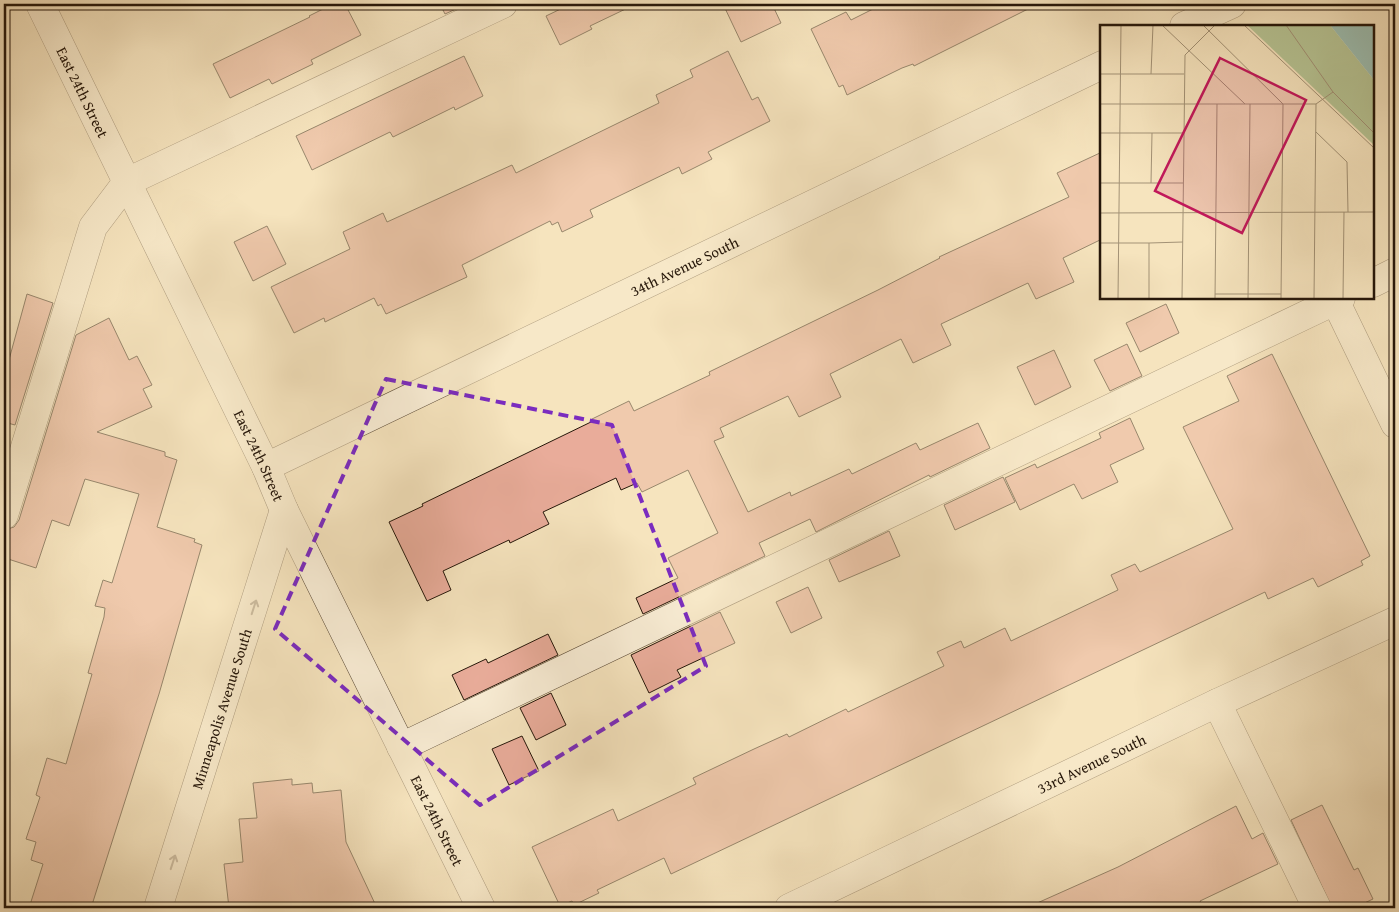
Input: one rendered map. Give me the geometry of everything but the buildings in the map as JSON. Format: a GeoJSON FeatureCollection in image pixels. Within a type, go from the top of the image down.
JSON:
{"type":"FeatureCollection","features":[{"type":"Feature","properties":{"kind":"street","name":"East 24th Street"},"geometry":{"type":"LineString","coordinates":[[40,4],[266,467],[284,510],[481,908]]}},
{"type":"Feature","properties":{"kind":"street"},"geometry":{"type":"LineString","coordinates":[[4,516],[93,227],[127,182],[503,4]]}},
{"type":"Feature","properties":{"kind":"street"},"geometry":{"type":"LineString","coordinates":[[1194,19],[1232,4]]}},
{"type":"Feature","properties":{"kind":"street","name":"34th Avenue South"},"geometry":{"type":"LineString","coordinates":[[266,467],[1100,67]]}},
{"type":"Feature","properties":{"kind":"street"},"geometry":{"type":"LineString","coordinates":[[1374,282],[1395,272]]}},
{"type":"Feature","properties":{"kind":"street"},"geometry":{"type":"LineString","coordinates":[[401,746],[1335,299]]}},
{"type":"Feature","properties":{"kind":"street"},"geometry":{"type":"LineString","coordinates":[[1337,299],[1395,424]]}},
{"type":"Feature","properties":{"kind":"street","name":"Minneapolis Avenue South"},"geometry":{"type":"LineString","coordinates":[[158,908],[284,510]]}},
{"type":"Feature","properties":{"kind":"street","name":"33rd Avenue South"},"geometry":{"type":"LineString","coordinates":[[789,908],[1217,703],[1395,621]]}},
{"type":"Feature","properties":{"kind":"street"},"geometry":{"type":"LineString","coordinates":[[1217,703],[1317,908]]}},
{"type":"Feature","properties":{"kind":"highlighted area"},"geometry":{"type":"Polygon","coordinates":[[[386,379],[612,425],[706,666],[480,805],[275,629],[386,379]]]}}]}
